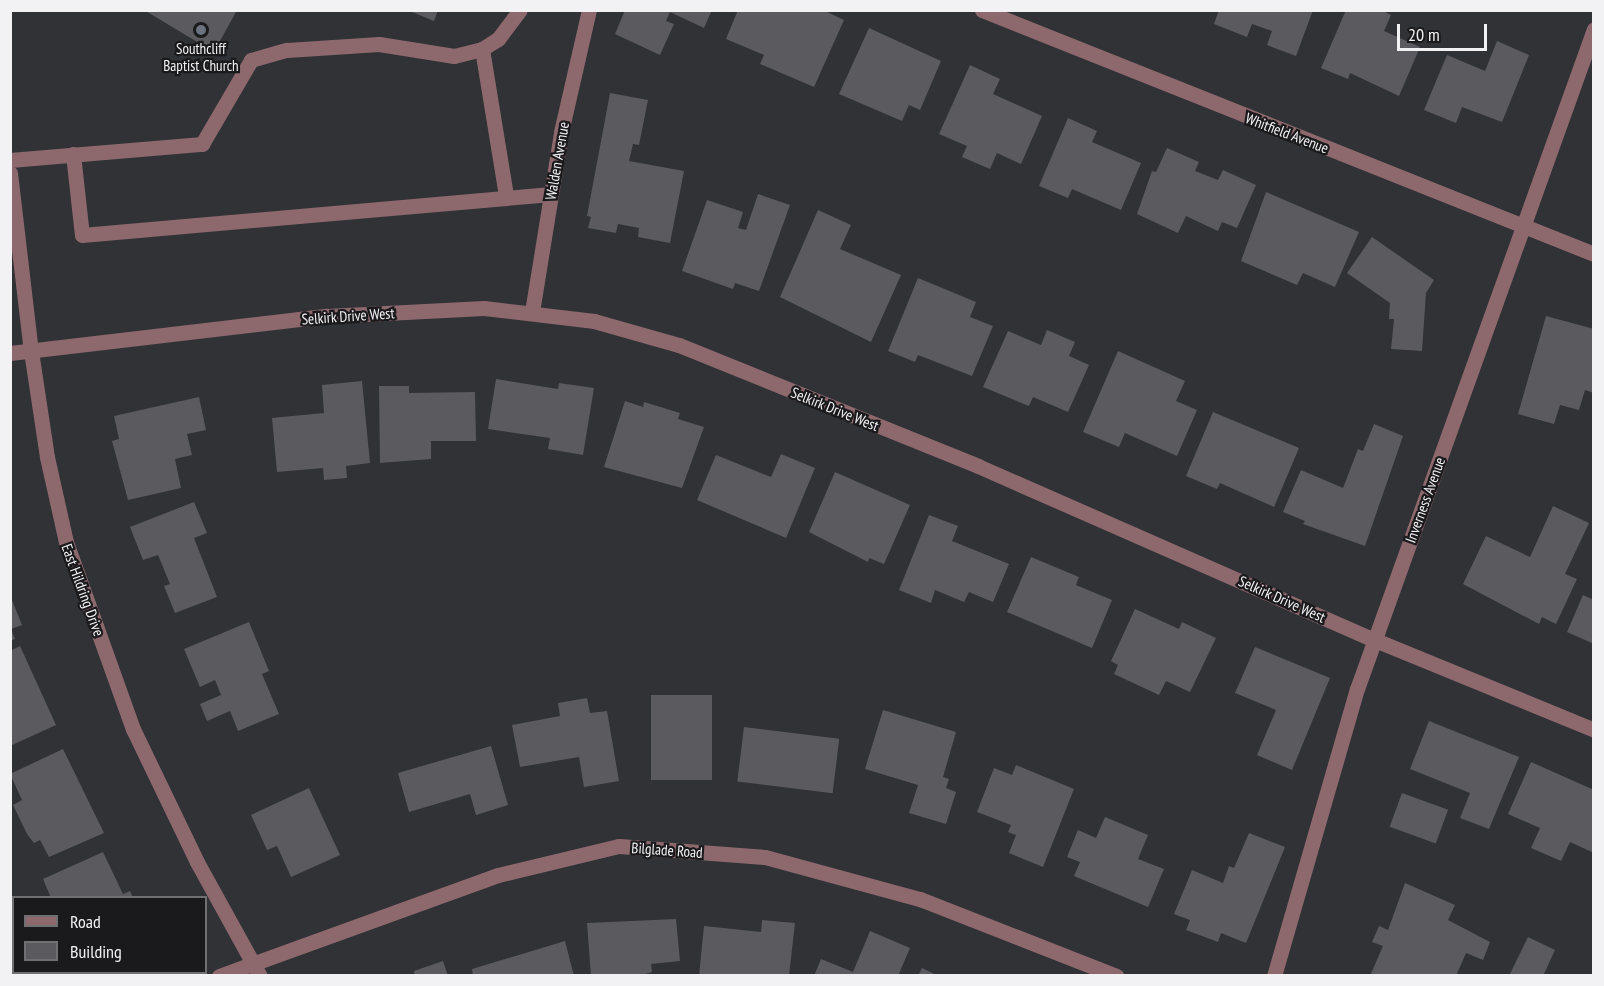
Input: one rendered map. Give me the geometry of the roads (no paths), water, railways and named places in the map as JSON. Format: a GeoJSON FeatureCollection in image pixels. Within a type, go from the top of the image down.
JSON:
{"type":"FeatureCollection","features":[{"type":"Feature","properties":{"kind":"street"},"geometry":{"type":"LineString","coordinates":[[10,160],[202,144],[251,60],[287,50],[379,44],[454,56],[482,49],[498,39],[520,10]]}},
{"type":"Feature","properties":{"kind":"street","name":"Walden Avenue"},"geometry":{"type":"LineString","coordinates":[[532,312],[551,194],[589,10]]}},
{"type":"Feature","properties":{"kind":"street","name":"Whitfield Avenue"},"geometry":{"type":"LineString","coordinates":[[982,10],[1593,254]]}},
{"type":"Feature","properties":{"kind":"street","name":"Inverness Avenue"},"geometry":{"type":"LineString","coordinates":[[1274,975],[1375,640],[1593,29]]}},
{"type":"Feature","properties":{"kind":"street"},"geometry":{"type":"LineString","coordinates":[[482,49],[506,195]]}},
{"type":"Feature","properties":{"kind":"street"},"geometry":{"type":"LineString","coordinates":[[73,154],[82,235],[506,195],[551,194]]}},
{"type":"Feature","properties":{"kind":"street","name":"East Hildring Drive"},"geometry":{"type":"LineString","coordinates":[[10,173],[31,351],[47,457],[66,543],[133,729],[197,862],[258,970]]}},
{"type":"Feature","properties":{"kind":"street","name":"Selkirk Drive West"},"geometry":{"type":"LineString","coordinates":[[10,353],[327,316],[484,308],[594,321],[679,345],[978,466],[1375,640],[1593,730]]}},
{"type":"Feature","properties":{"kind":"street","name":"Bilglade Road"},"geometry":{"type":"LineString","coordinates":[[219,975],[258,970],[498,875],[619,846],[765,857],[920,899],[1116,975]]}},
{"type":"Feature","properties":{"kind":"place","name":"Southcliff Baptist Church"},"geometry":{"type":"Point","coordinates":[201,30]}}]}
